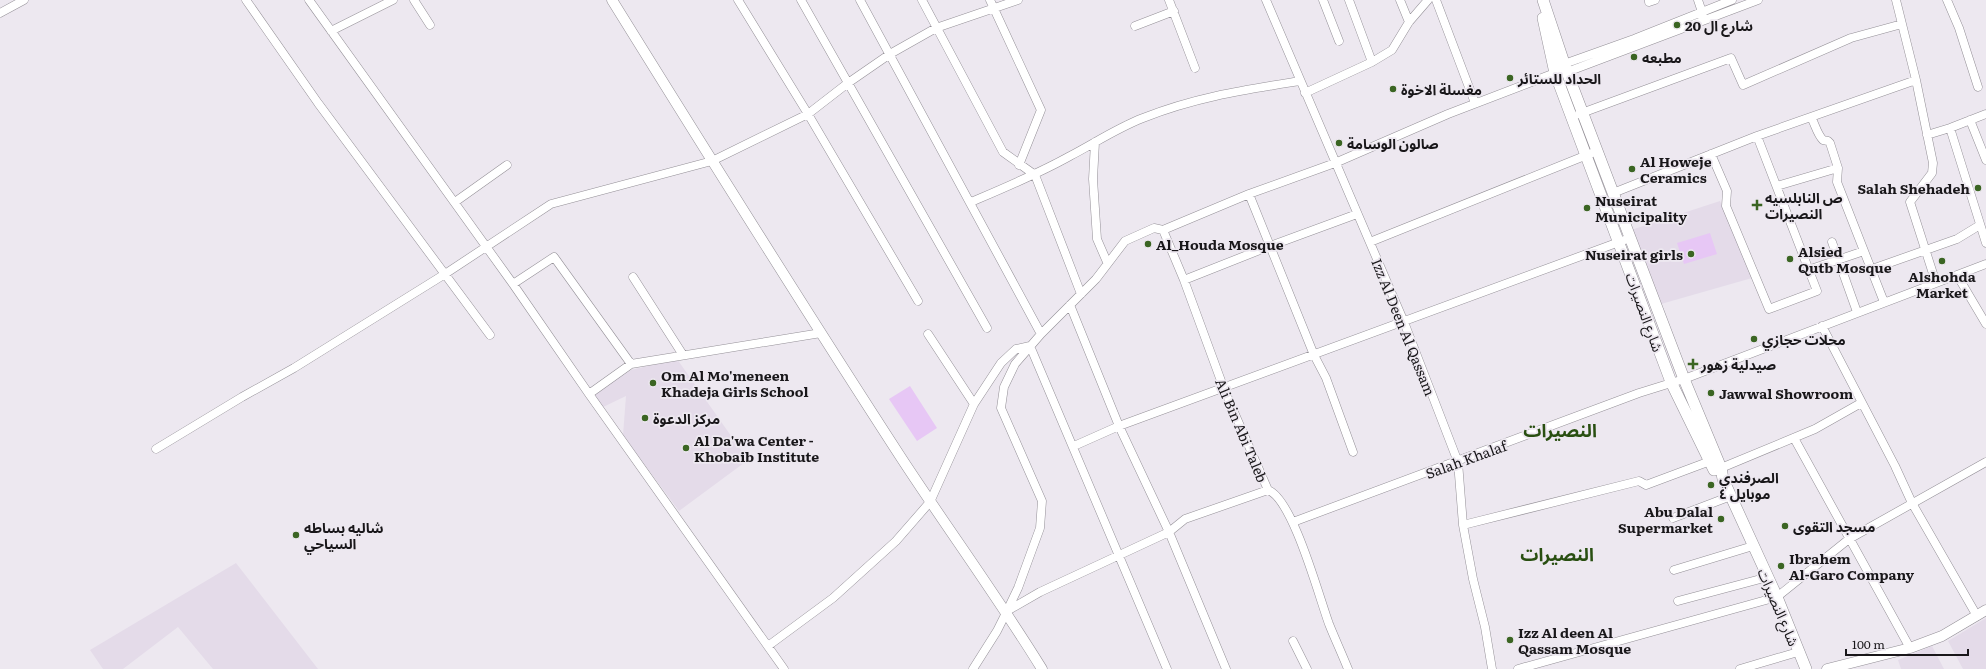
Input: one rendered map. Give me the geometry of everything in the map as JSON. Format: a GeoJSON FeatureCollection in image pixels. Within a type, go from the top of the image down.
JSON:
{"type":"FeatureCollection","features":[{"type":"Feature","properties":{"kind":"main road","name":"شارع النصيرات"},"geometry":{"type":"LineString","coordinates":[[1537,0],[1555,73],[1577,115],[1592,152],[1613,193],[1717,467]]}},
{"type":"Feature","properties":{"kind":"main road","name":"شارع النصيرات"},"geometry":{"type":"LineString","coordinates":[[1544,0],[1566,68],[1577,115]]}},
{"type":"Feature","properties":{"kind":"main road","name":"شارع النصيرات"},"geometry":{"type":"LineString","coordinates":[[1592,152],[1619,242],[1671,382],[1731,496],[1777,597],[1806,669]]}},
{"type":"Feature","properties":{"kind":"street"},"geometry":{"type":"LineString","coordinates":[[0,13],[24,0]]}},
{"type":"Feature","properties":{"kind":"street"},"geometry":{"type":"LineString","coordinates":[[246,0],[318,103],[490,335]]}},
{"type":"Feature","properties":{"kind":"street"},"geometry":{"type":"LineString","coordinates":[[309,0],[487,246],[589,394],[784,669]]}},
{"type":"Feature","properties":{"kind":"street"},"geometry":{"type":"LineString","coordinates":[[331,31],[393,0]]}},
{"type":"Feature","properties":{"kind":"street"},"geometry":{"type":"LineString","coordinates":[[414,0],[430,25]]}},
{"type":"Feature","properties":{"kind":"street"},"geometry":{"type":"LineString","coordinates":[[612,0],[821,334],[930,502],[1006,611],[1042,669]]}},
{"type":"Feature","properties":{"kind":"street"},"geometry":{"type":"LineString","coordinates":[[738,0],[808,114],[918,301]]}},
{"type":"Feature","properties":{"kind":"street"},"geometry":{"type":"LineString","coordinates":[[801,0],[987,328]]}},
{"type":"Feature","properties":{"kind":"street"},"geometry":{"type":"LineString","coordinates":[[860,0],[971,202],[1041,334]]}},
{"type":"Feature","properties":{"kind":"street"},"geometry":{"type":"LineString","coordinates":[[922,0],[1003,152],[1035,175],[1081,294]]}},
{"type":"Feature","properties":{"kind":"street"},"geometry":{"type":"LineString","coordinates":[[990,0],[1041,110],[1020,165]]}},
{"type":"Feature","properties":{"kind":"street"},"geometry":{"type":"LineString","coordinates":[[156,449],[235,401],[294,368],[445,274],[551,204],[712,161],[808,114],[848,83],[890,54],[936,28],[1018,0]]}},
{"type":"Feature","properties":{"kind":"street"},"geometry":{"type":"LineString","coordinates":[[1169,0],[1195,68]]}},
{"type":"Feature","properties":{"kind":"street","name":"Izz Al Deen Al Qassam"},"geometry":{"type":"LineString","coordinates":[[1266,0],[1404,322],[1458,462],[1462,525],[1485,627],[1492,669]]}},
{"type":"Feature","properties":{"kind":"street"},"geometry":{"type":"LineString","coordinates":[[1323,0],[1339,41]]}},
{"type":"Feature","properties":{"kind":"street"},"geometry":{"type":"LineString","coordinates":[[1349,0],[1372,62]]}},
{"type":"Feature","properties":{"kind":"street"},"geometry":{"type":"LineString","coordinates":[[1400,0],[1409,22]]}},
{"type":"Feature","properties":{"kind":"street"},"geometry":{"type":"LineString","coordinates":[[1305,92],[1372,62],[1392,50],[1409,22],[1428,0]]}},
{"type":"Feature","properties":{"kind":"street"},"geometry":{"type":"LineString","coordinates":[[1436,0],[1475,103]]}},
{"type":"Feature","properties":{"kind":"street"},"geometry":{"type":"LineString","coordinates":[[1649,0],[1649,2],[1655,0]]}},
{"type":"Feature","properties":{"kind":"street"},"geometry":{"type":"LineString","coordinates":[[1698,0],[1705,20]]}},
{"type":"Feature","properties":{"kind":"street"},"geometry":{"type":"LineString","coordinates":[[973,669],[997,631],[1018,588],[1040,528],[1042,501],[1001,408],[1004,387],[1015,364],[1041,334],[1096,279],[1107,262],[1125,241],[1154,228],[1163,230],[1249,194],[1335,163],[1475,103],[1555,73],[1634,39],[1732,0]]}},
{"type":"Feature","properties":{"kind":"street"},"geometry":{"type":"LineString","coordinates":[[1566,68],[1758,0]]}},
{"type":"Feature","properties":{"kind":"street"},"geometry":{"type":"LineString","coordinates":[[1947,0],[1959,28],[1978,87]]}},
{"type":"Feature","properties":{"kind":"street"},"geometry":{"type":"LineString","coordinates":[[1897,1],[1916,80],[1933,162],[1932,173],[1910,202],[1927,251],[1928,260],[1936,283]]}},
{"type":"Feature","properties":{"kind":"street"},"geometry":{"type":"LineString","coordinates":[[1135,26],[1174,11]]}},
{"type":"Feature","properties":{"kind":"street"},"geometry":{"type":"LineString","coordinates":[[1577,115],[1731,58],[1744,85],[1851,38],[1902,24]]}},
{"type":"Feature","properties":{"kind":"street"},"geometry":{"type":"LineString","coordinates":[[1613,193],[1757,136],[1916,80]]}},
{"type":"Feature","properties":{"kind":"street"},"geometry":{"type":"LineString","coordinates":[[971,202],[1035,175],[1112,131],[1142,118],[1208,96],[1300,81]]}},
{"type":"Feature","properties":{"kind":"street"},"geometry":{"type":"LineString","coordinates":[[1927,134],[1950,128],[1986,114]]}},
{"type":"Feature","properties":{"kind":"street"},"geometry":{"type":"LineString","coordinates":[[1810,117],[1816,125],[1819,136],[1823,140],[1828,141],[1830,144],[1838,168],[1837,182],[1884,302]]}},
{"type":"Feature","properties":{"kind":"street"},"geometry":{"type":"LineString","coordinates":[[1970,120],[1986,160]]}},
{"type":"Feature","properties":{"kind":"street"},"geometry":{"type":"LineString","coordinates":[[1950,128],[1986,243]]}},
{"type":"Feature","properties":{"kind":"street"},"geometry":{"type":"LineString","coordinates":[[1711,154],[1726,191],[1726,206],[1769,309],[1817,291],[1757,136]]}},
{"type":"Feature","properties":{"kind":"street"},"geometry":{"type":"LineString","coordinates":[[1095,142],[1093,179],[1095,223],[1097,239],[1107,262]]}},
{"type":"Feature","properties":{"kind":"street"},"geometry":{"type":"LineString","coordinates":[[1370,242],[1532,178],[1592,152]]}},
{"type":"Feature","properties":{"kind":"street"},"geometry":{"type":"LineString","coordinates":[[455,202],[507,165]]}},
{"type":"Feature","properties":{"kind":"street"},"geometry":{"type":"LineString","coordinates":[[1777,186],[1838,168]]}},
{"type":"Feature","properties":{"kind":"street"},"geometry":{"type":"LineString","coordinates":[[1249,194],[1314,355],[1326,378],[1353,452]]}},
{"type":"Feature","properties":{"kind":"street"},"geometry":{"type":"LineString","coordinates":[[1184,280],[1357,214]]}},
{"type":"Feature","properties":{"kind":"street"},"geometry":{"type":"LineString","coordinates":[[1872,269],[1927,251],[1957,239],[1980,225]]}},
{"type":"Feature","properties":{"kind":"street","name":"Ali Bin Abi Taleb"},"geometry":{"type":"LineString","coordinates":[[1163,230],[1184,280],[1224,389],[1268,490],[1274,492],[1293,522],[1329,624],[1348,669]]}},
{"type":"Feature","properties":{"kind":"street"},"geometry":{"type":"LineString","coordinates":[[1074,446],[1119,426],[1224,389],[1630,238]]}},
{"type":"Feature","properties":{"kind":"street"},"geometry":{"type":"LineString","coordinates":[[1832,242],[1857,312]]}},
{"type":"Feature","properties":{"kind":"street"},"geometry":{"type":"LineString","coordinates":[[1808,270],[1864,251]]}},
{"type":"Feature","properties":{"kind":"street"},"geometry":{"type":"LineString","coordinates":[[513,284],[554,257],[631,364]]}},
{"type":"Feature","properties":{"kind":"street","name":"Salah Khalaf"},"geometry":{"type":"LineString","coordinates":[[1293,522],[1671,382],[1684,379],[1986,264]]}},
{"type":"Feature","properties":{"kind":"street"},"geometry":{"type":"LineString","coordinates":[[1957,275],[1986,324]]}},
{"type":"Feature","properties":{"kind":"street"},"geometry":{"type":"LineString","coordinates":[[633,277],[683,355]]}},
{"type":"Feature","properties":{"kind":"street"},"geometry":{"type":"LineString","coordinates":[[1070,305],[1119,426],[1169,532],[1226,669]]}},
{"type":"Feature","properties":{"kind":"street"},"geometry":{"type":"LineString","coordinates":[[1822,326],[1895,466],[1912,503],[1977,616]]}},
{"type":"Feature","properties":{"kind":"street"},"geometry":{"type":"LineString","coordinates":[[589,394],[631,364],[821,334]]}},
{"type":"Feature","properties":{"kind":"street"},"geometry":{"type":"LineString","coordinates":[[928,334],[974,404]]}},
{"type":"Feature","properties":{"kind":"street"},"geometry":{"type":"LineString","coordinates":[[768,646],[832,598],[896,541],[930,502],[974,404],[1001,363],[1016,349],[1030,346]]}},
{"type":"Feature","properties":{"kind":"street"},"geometry":{"type":"LineString","coordinates":[[1030,346],[1168,669]]}},
{"type":"Feature","properties":{"kind":"street"},"geometry":{"type":"LineString","coordinates":[[1462,525],[1639,481],[1646,485],[1717,467],[1794,438],[1831,421],[1861,403]]}},
{"type":"Feature","properties":{"kind":"street"},"geometry":{"type":"LineString","coordinates":[[1794,438],[1910,648]]}},
{"type":"Feature","properties":{"kind":"street"},"geometry":{"type":"LineString","coordinates":[[1518,669],[1777,597],[1849,539],[1986,462]]}},
{"type":"Feature","properties":{"kind":"street"},"geometry":{"type":"LineString","coordinates":[[1006,611],[1040,592],[1169,532],[1185,519],[1268,490]]}},
{"type":"Feature","properties":{"kind":"street"},"geometry":{"type":"LineString","coordinates":[[1673,518],[1731,496]]}},
{"type":"Feature","properties":{"kind":"street"},"geometry":{"type":"LineString","coordinates":[[1674,570],[1753,546]]}},
{"type":"Feature","properties":{"kind":"street"},"geometry":{"type":"LineString","coordinates":[[1678,601],[1768,577]]}},
{"type":"Feature","properties":{"kind":"street"},"geometry":{"type":"LineString","coordinates":[[1827,669],[1910,648],[1942,636],[1986,610]]}},
{"type":"Feature","properties":{"kind":"street"},"geometry":{"type":"LineString","coordinates":[[1293,641],[1307,669]]}},
{"type":"Feature","properties":{"kind":"street"},"geometry":{"type":"LineString","coordinates":[[1740,669],[1798,652]]}},
{"type":"Feature","properties":{"kind":"shaded area","name":"Nuseirat girls"},"geometry":{"type":"Polygon","coordinates":[[[1720,201],[1752,278],[1661,304],[1631,230],[1720,201]]]}},
{"type":"Feature","properties":{"kind":"shaded area"},"geometry":{"type":"Polygon","coordinates":[[[1710,233],[1717,254],[1684,264],[1677,243],[1710,233]]]}},
{"type":"Feature","properties":{"kind":"shaded area","name":"Al Da'wa Center - Khobaib Institute"},"geometry":{"type":"Polygon","coordinates":[[[677,359],[748,460],[679,511],[623,435],[626,396],[601,408],[592,396],[631,370],[677,359]]]}},
{"type":"Feature","properties":{"kind":"shaded area"},"geometry":{"type":"Polygon","coordinates":[[[910,386],[937,428],[917,441],[889,399],[910,386]]]}},
{"type":"Feature","properties":{"kind":"shaded area"},"geometry":{"type":"Polygon","coordinates":[[[236,563],[318,669],[213,669],[178,627],[123,669],[103,669],[90,650],[236,563]]]}},
{"type":"Feature","properties":{"kind":"shaded area"},"geometry":{"type":"Polygon","coordinates":[[[1986,618],[1986,669],[1963,669],[1948,641],[1986,618]]]}},
{"type":"Feature","properties":{"kind":"shaded area"},"geometry":{"type":"Polygon","coordinates":[[[1932,646],[1944,669],[1901,669],[1898,660],[1932,646]]]}},
{"type":"Feature","properties":{"kind":"place","name":"شارع ال 20"},"geometry":{"type":"Point","coordinates":[1677,25]}},
{"type":"Feature","properties":{"kind":"place","name":"مطبعه"},"geometry":{"type":"Point","coordinates":[1634,57]}},
{"type":"Feature","properties":{"kind":"place","name":"الحداد للستائر"},"geometry":{"type":"Point","coordinates":[1510,78]}},
{"type":"Feature","properties":{"kind":"place","name":"مغسلة الاخوة"},"geometry":{"type":"Point","coordinates":[1393,89]}},
{"type":"Feature","properties":{"kind":"place","name":"صالون الوسامة"},"geometry":{"type":"Point","coordinates":[1339,143]}},
{"type":"Feature","properties":{"kind":"place","name":"Al Howeje Ceramics"},"geometry":{"type":"Point","coordinates":[1632,169]}},
{"type":"Feature","properties":{"kind":"place","name":"Salah Shehadeh"},"geometry":{"type":"Point","coordinates":[1978,188]}},
{"type":"Feature","properties":{"kind":"place","name":"ص النابلسيه النصيرات"},"geometry":{"type":"Point","coordinates":[1757,205]}},
{"type":"Feature","properties":{"kind":"place","name":"Nuseirat Municipality"},"geometry":{"type":"Point","coordinates":[1587,208]}},
{"type":"Feature","properties":{"kind":"place","name":"Al_Houda Mosque"},"geometry":{"type":"Point","coordinates":[1148,244]}},
{"type":"Feature","properties":{"kind":"place","name":"Nuseirat girls"},"geometry":{"type":"Point","coordinates":[1691,254]}},
{"type":"Feature","properties":{"kind":"place","name":"Alsied Qutb Mosque"},"geometry":{"type":"Point","coordinates":[1790,259]}},
{"type":"Feature","properties":{"kind":"place","name":"Alshohda Market"},"geometry":{"type":"Point","coordinates":[1942,261]}},
{"type":"Feature","properties":{"kind":"place","name":"محلات حجازي"},"geometry":{"type":"Point","coordinates":[1754,339]}},
{"type":"Feature","properties":{"kind":"place","name":"صيدلية زهور"},"geometry":{"type":"Point","coordinates":[1693,364]}},
{"type":"Feature","properties":{"kind":"place","name":"Om Al Mo'meneen Khadeja Girls School"},"geometry":{"type":"Point","coordinates":[653,383]}},
{"type":"Feature","properties":{"kind":"place","name":"Jawwal Showroom"},"geometry":{"type":"Point","coordinates":[1711,393]}},
{"type":"Feature","properties":{"kind":"place","name":"مركز الدعوة"},"geometry":{"type":"Point","coordinates":[645,418]}},
{"type":"Feature","properties":{"kind":"place","name":"Al Da'wa Center - Khobaib Institute"},"geometry":{"type":"Point","coordinates":[686,448]}},
{"type":"Feature","properties":{"kind":"place","name":"الصرفندي موبايل ٤"},"geometry":{"type":"Point","coordinates":[1711,485]}},
{"type":"Feature","properties":{"kind":"place","name":"Abu Dalal Supermarket"},"geometry":{"type":"Point","coordinates":[1721,519]}},
{"type":"Feature","properties":{"kind":"place","name":"مسجد التقوى"},"geometry":{"type":"Point","coordinates":[1785,526]}},
{"type":"Feature","properties":{"kind":"place","name":"شاليه بساطه السياحي"},"geometry":{"type":"Point","coordinates":[296,535]}},
{"type":"Feature","properties":{"kind":"place","name":"Ibrahem Al-Garo Company"},"geometry":{"type":"Point","coordinates":[1781,566]}},
{"type":"Feature","properties":{"kind":"place","name":"Izz Al deen Al Qassam Mosque"},"geometry":{"type":"Point","coordinates":[1510,640]}},
{"type":"Feature","properties":{"kind":"district","name":"النصيرات"},"geometry":{"type":"Point","coordinates":[1560,429]}},
{"type":"Feature","properties":{"kind":"district","name":"النصيرات"},"geometry":{"type":"Point","coordinates":[1557,553]}}]}
